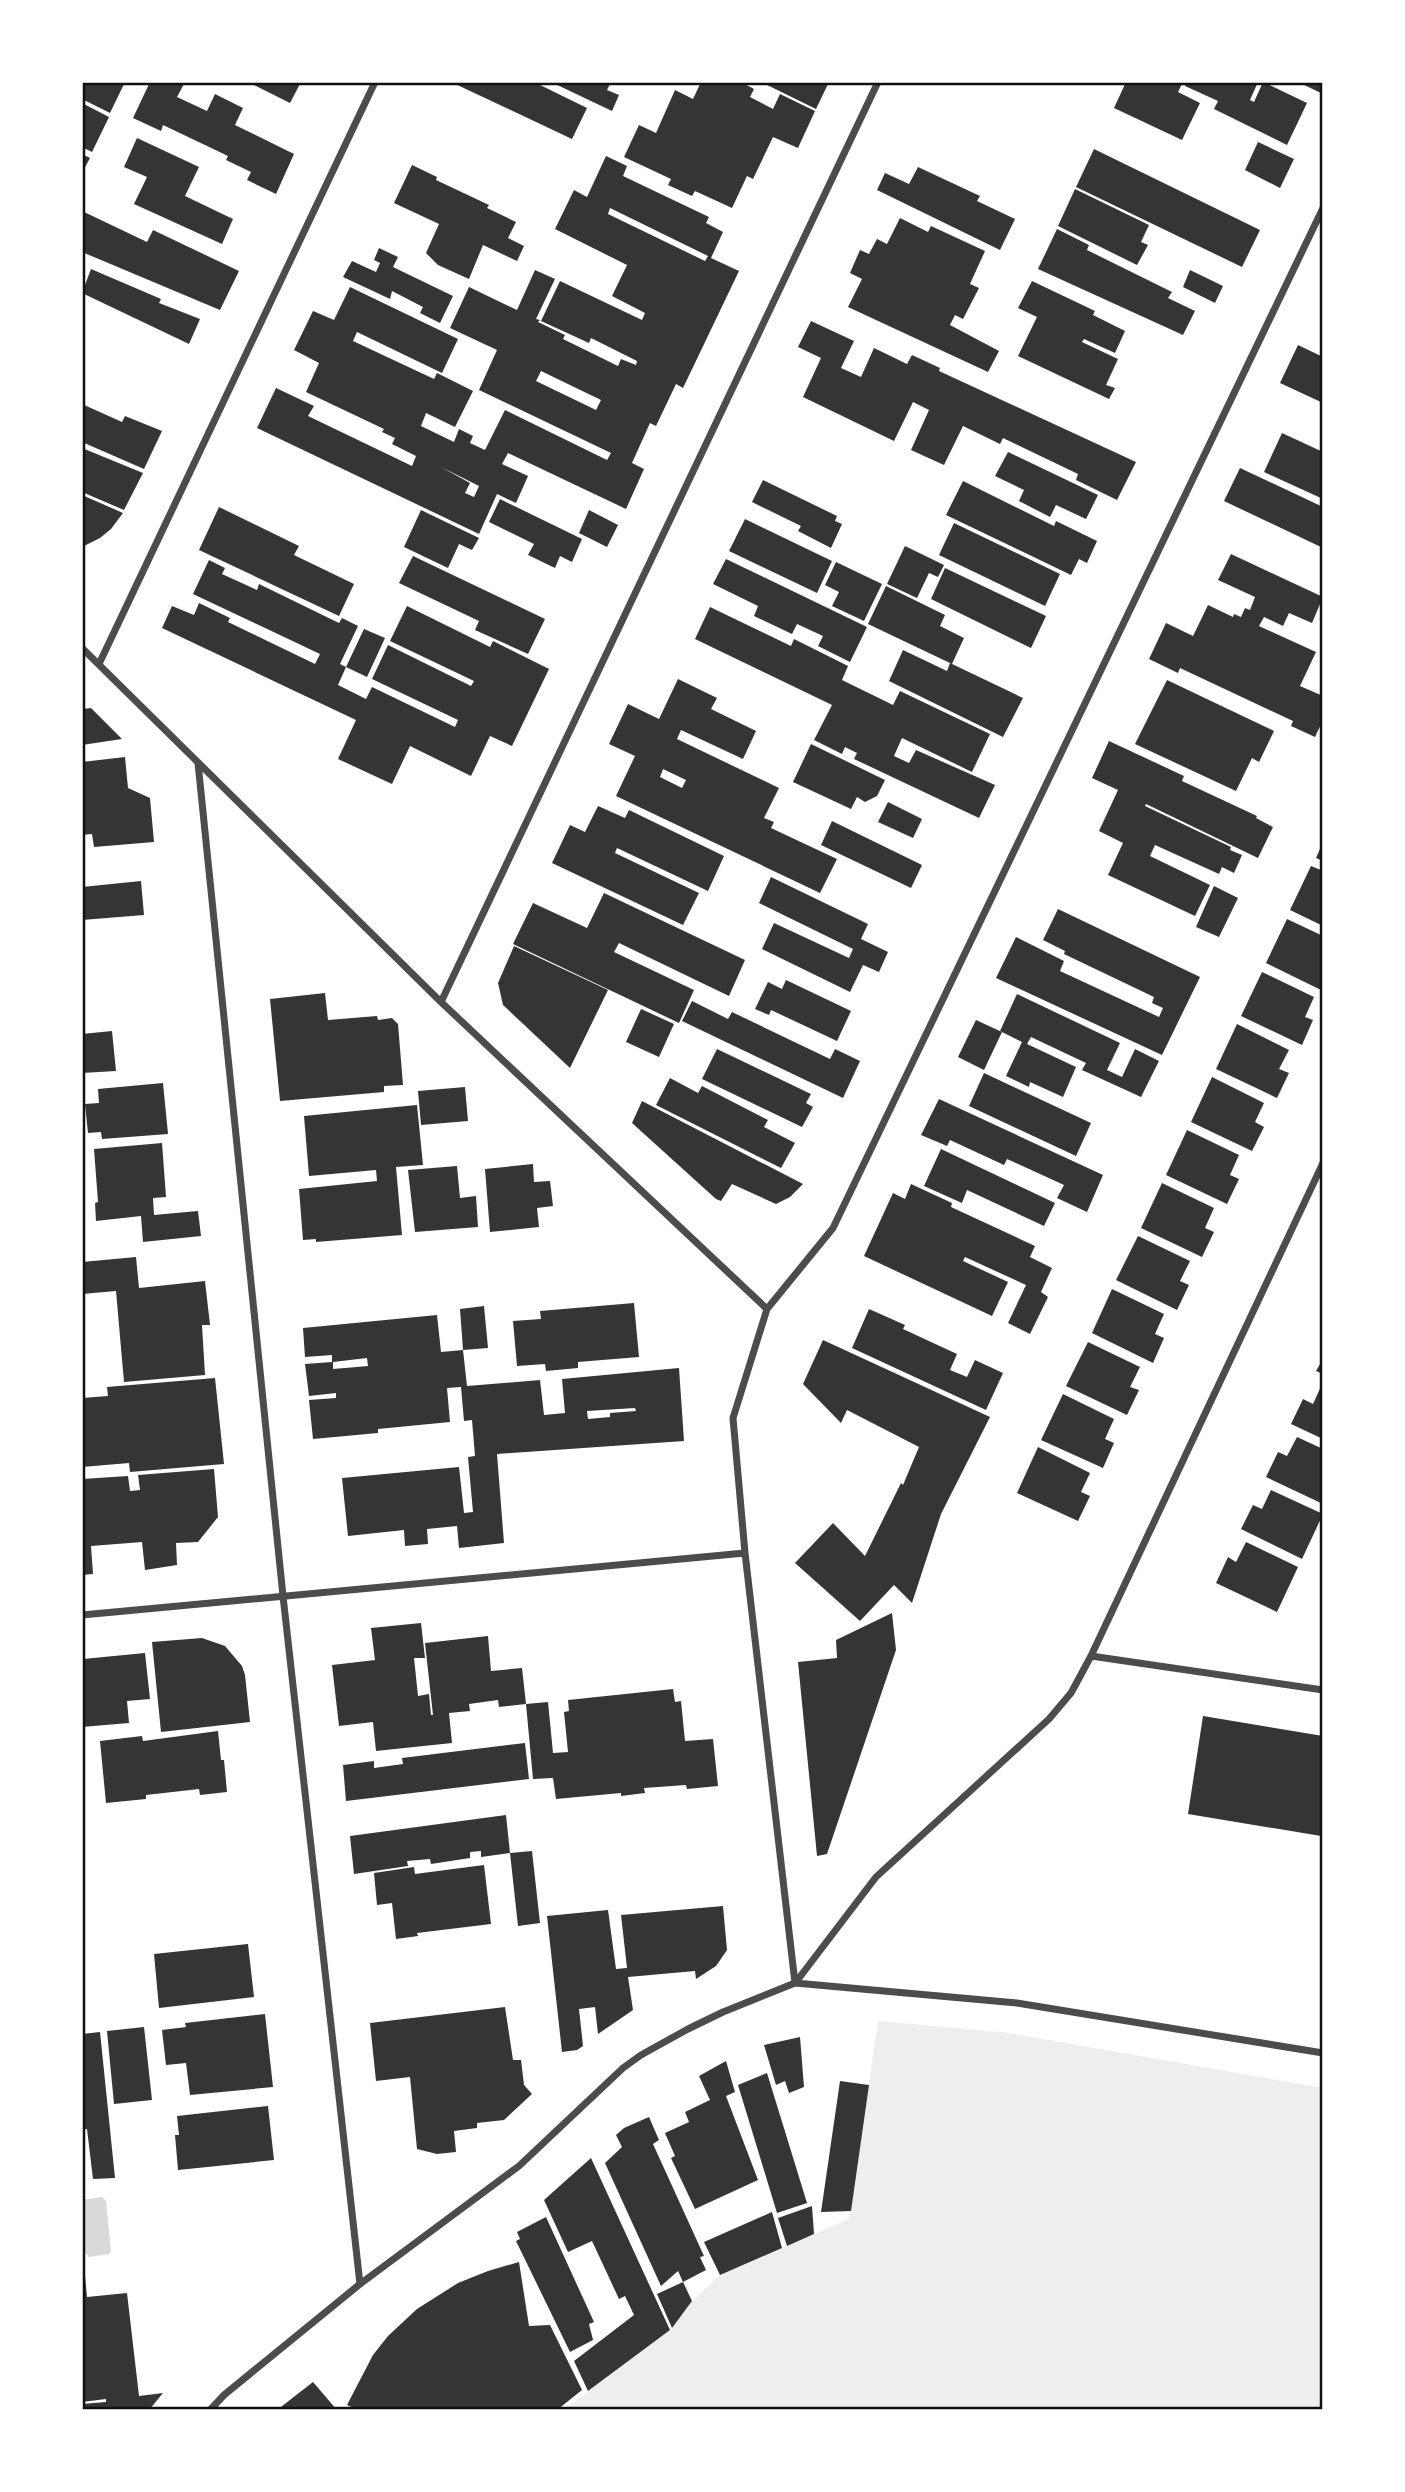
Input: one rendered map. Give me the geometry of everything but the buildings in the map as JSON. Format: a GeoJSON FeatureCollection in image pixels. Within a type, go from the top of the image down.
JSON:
{"type":"FeatureCollection","features":[{"type":"Feature","properties":{"kind":"street"},"geometry":{"type":"LineString","coordinates":[[99,664],[376,82]]}},
{"type":"Feature","properties":{"kind":"street"},"geometry":{"type":"LineString","coordinates":[[441,1002],[878,82]]}},
{"type":"Feature","properties":{"kind":"street"},"geometry":{"type":"LineString","coordinates":[[795,1983],[745,1553],[733,1418],[767,1310],[833,1228],[1323,208]]}},
{"type":"Feature","properties":{"kind":"street"},"geometry":{"type":"LineString","coordinates":[[82,648],[441,1002],[767,1310]]}},
{"type":"Feature","properties":{"kind":"street"},"geometry":{"type":"LineString","coordinates":[[198,763],[283,1596],[360,2284]]}},
{"type":"Feature","properties":{"kind":"street"},"geometry":{"type":"LineString","coordinates":[[795,1983],[876,1877],[1060,1708],[1071,1693],[1091,1656],[1323,1163]]}},
{"type":"Feature","properties":{"kind":"street"},"geometry":{"type":"LineString","coordinates":[[82,1615],[745,1553]]}},
{"type":"Feature","properties":{"kind":"street"},"geometry":{"type":"LineString","coordinates":[[1091,1656],[1323,1690]]}},
{"type":"Feature","properties":{"kind":"street"},"geometry":{"type":"LineString","coordinates":[[210,2410],[224,2395],[360,2284],[519,2166],[602,2086],[641,2055],[723,2012],[795,1983],[1017,2003],[1323,2053]]}},
{"type":"Feature","properties":{"kind":"shaded area"},"geometry":{"type":"Polygon","coordinates":[[[878,2021],[1009,2033],[1323,2088],[1323,2410],[564,2410],[670,2330],[692,2301],[720,2275],[849,2219],[878,2021]]]}},
{"type":"Feature","properties":{"kind":"shaded area"},"geometry":{"type":"Polygon","coordinates":[[[102,2197],[106,2201],[111,2251],[109,2254],[89,2257],[85,2253],[82,2200],[102,2197]]]}}]}
